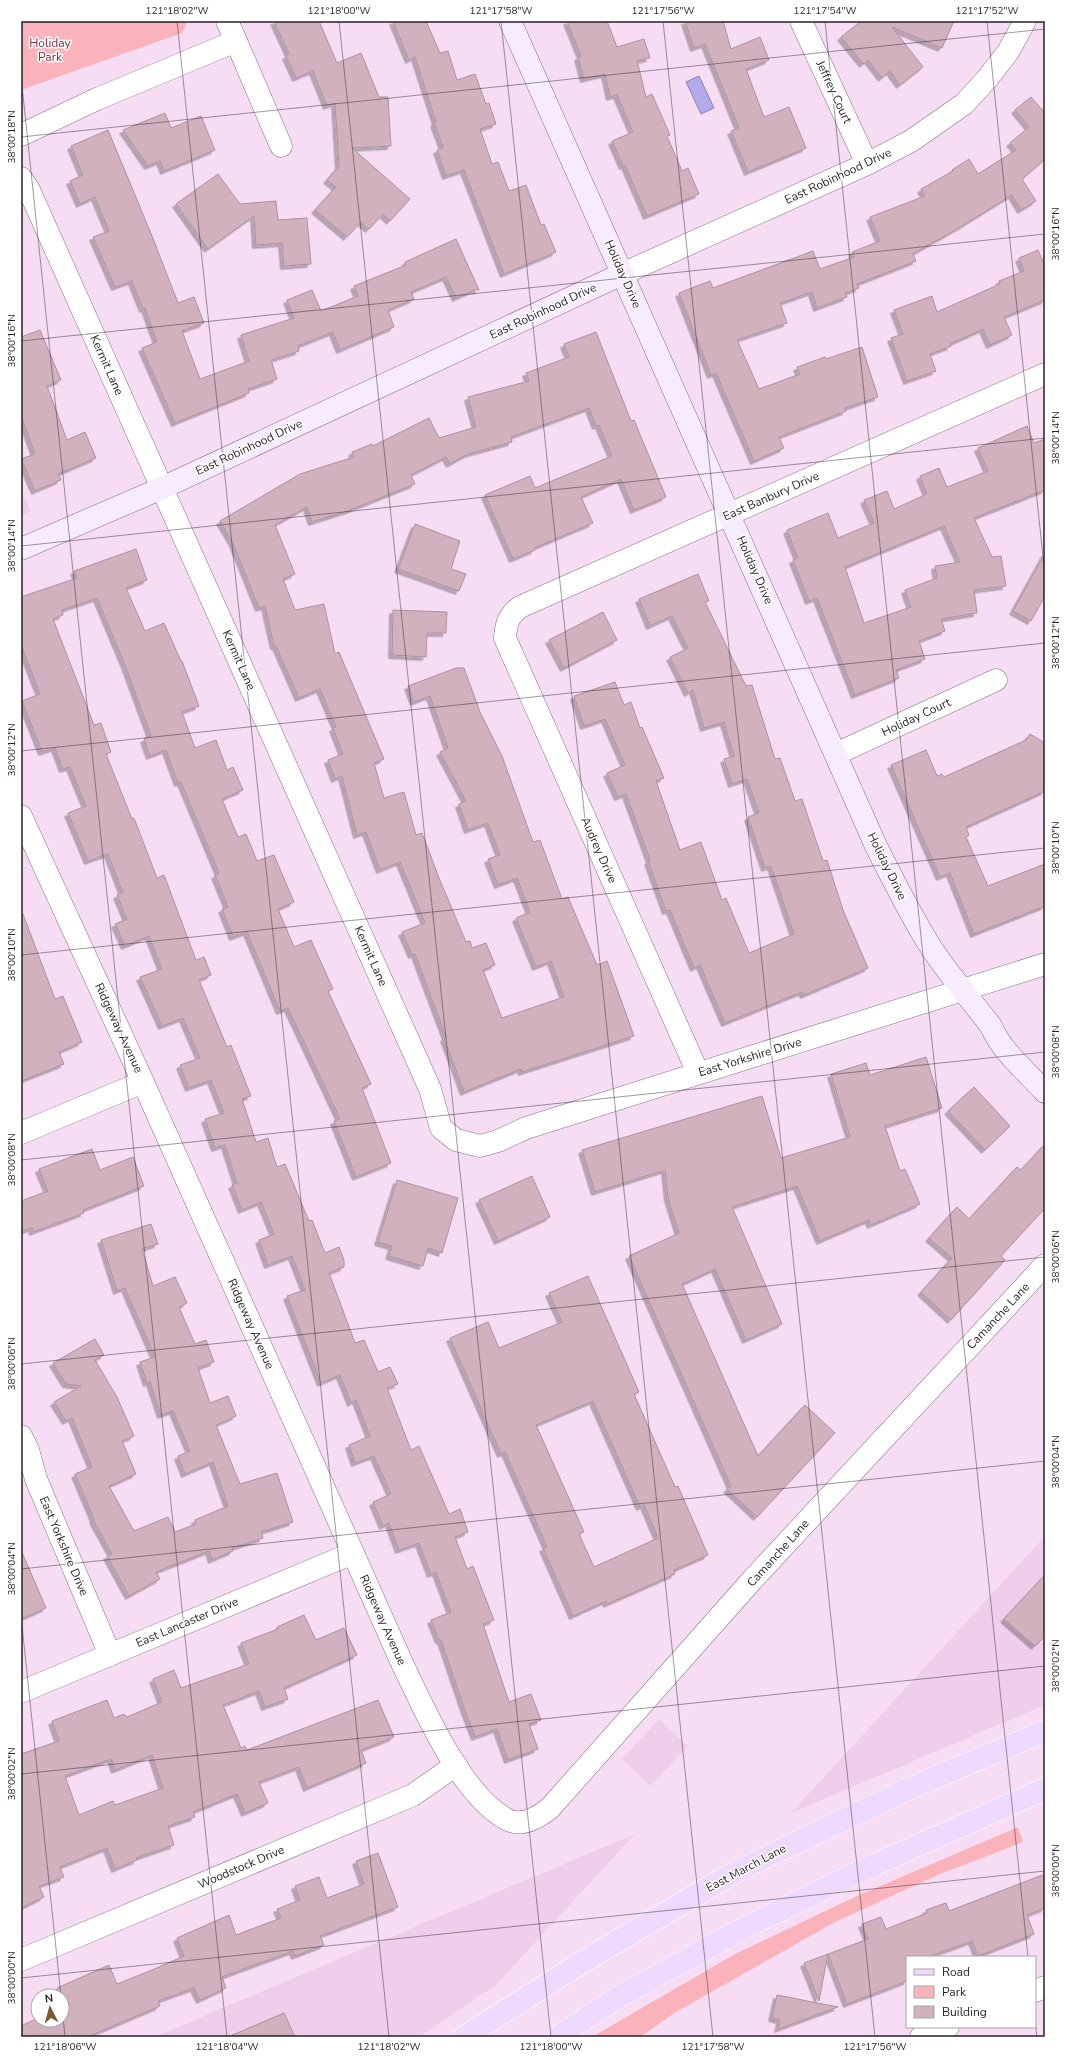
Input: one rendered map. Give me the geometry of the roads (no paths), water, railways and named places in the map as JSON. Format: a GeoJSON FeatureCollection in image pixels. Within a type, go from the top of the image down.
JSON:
{"type":"FeatureCollection","features":[{"type":"Feature","properties":{"kind":"main road","name":"East March Lane"},"geometry":{"type":"LineString","coordinates":[[464,2037],[589,1958],[737,1870],[906,1790],[1045,1732]]}},
{"type":"Feature","properties":{"kind":"main road"},"geometry":{"type":"LineString","coordinates":[[558,2037],[620,1996],[744,1928],[876,1864],[1045,1789]]}},
{"type":"Feature","properties":{"kind":"street"},"geometry":{"type":"LineString","coordinates":[[227,21],[281,146]]}},
{"type":"Feature","properties":{"kind":"street","name":"Holiday Drive"},"geometry":{"type":"LineString","coordinates":[[510,21],[876,846],[903,899],[931,947],[991,1026],[1007,1050],[1045,1092]]}},
{"type":"Feature","properties":{"kind":"street","name":"Jeffrey Court"},"geometry":{"type":"LineString","coordinates":[[801,21],[867,164]]}},
{"type":"Feature","properties":{"kind":"street","name":"East Robinhood Drive"},"geometry":{"type":"LineString","coordinates":[[21,549],[162,488],[622,274],[867,164],[911,141],[964,104],[987,79],[1008,52],[1026,21]]}},
{"type":"Feature","properties":{"kind":"street"},"geometry":{"type":"LineString","coordinates":[[21,135],[98,99],[236,41]]}},
{"type":"Feature","properties":{"kind":"street","name":"Kermit Lane"},"geometry":{"type":"LineString","coordinates":[[21,178],[32,198],[430,1089],[441,1128],[456,1140]]}},
{"type":"Feature","properties":{"kind":"street","name":"East Banbury Drive"},"geometry":{"type":"LineString","coordinates":[[506,626],[511,613],[520,607],[1045,374]]}},
{"type":"Feature","properties":{"kind":"street","name":"Audrey Drive"},"geometry":{"type":"LineString","coordinates":[[506,626],[505,638],[698,1073]]}},
{"type":"Feature","properties":{"kind":"street","name":"Holiday Court"},"geometry":{"type":"LineString","coordinates":[[836,754],[996,680]]}},
{"type":"Feature","properties":{"kind":"street","name":"Ridgeway Avenue"},"geometry":{"type":"LineString","coordinates":[[21,816],[26,845],[143,1082],[353,1553],[431,1723],[456,1765],[478,1796],[504,1817]]}},
{"type":"Feature","properties":{"kind":"street","name":"East Yorkshire Drive"},"geometry":{"type":"LineString","coordinates":[[456,1140],[480,1146],[498,1141],[526,1128],[1045,964]]}},
{"type":"Feature","properties":{"kind":"street"},"geometry":{"type":"LineString","coordinates":[[21,1133],[143,1082]]}},
{"type":"Feature","properties":{"kind":"street","name":"Camanche Lane"},"geometry":{"type":"LineString","coordinates":[[504,1817],[507,1820],[518,1822],[530,1820],[538,1818],[550,1808],[753,1579],[1045,1265]]}},
{"type":"Feature","properties":{"kind":"street","name":"East Yorkshire Drive"},"geometry":{"type":"LineString","coordinates":[[21,1436],[28,1450],[36,1479],[110,1655]]}},
{"type":"Feature","properties":{"kind":"street","name":"East Lancaster Drive"},"geometry":{"type":"LineString","coordinates":[[21,1692],[353,1553]]}},
{"type":"Feature","properties":{"kind":"street","name":"Woodstock Drive"},"geometry":{"type":"LineString","coordinates":[[21,1960],[413,1795],[456,1765]]}},
{"type":"Feature","properties":{"kind":"street"},"geometry":{"type":"LineString","coordinates":[[921,2037],[945,2028]]}},
{"type":"Feature","properties":{"kind":"park label","name":"Holiday Park"},"geometry":{"type":"Point","coordinates":[50,50]}}]}
